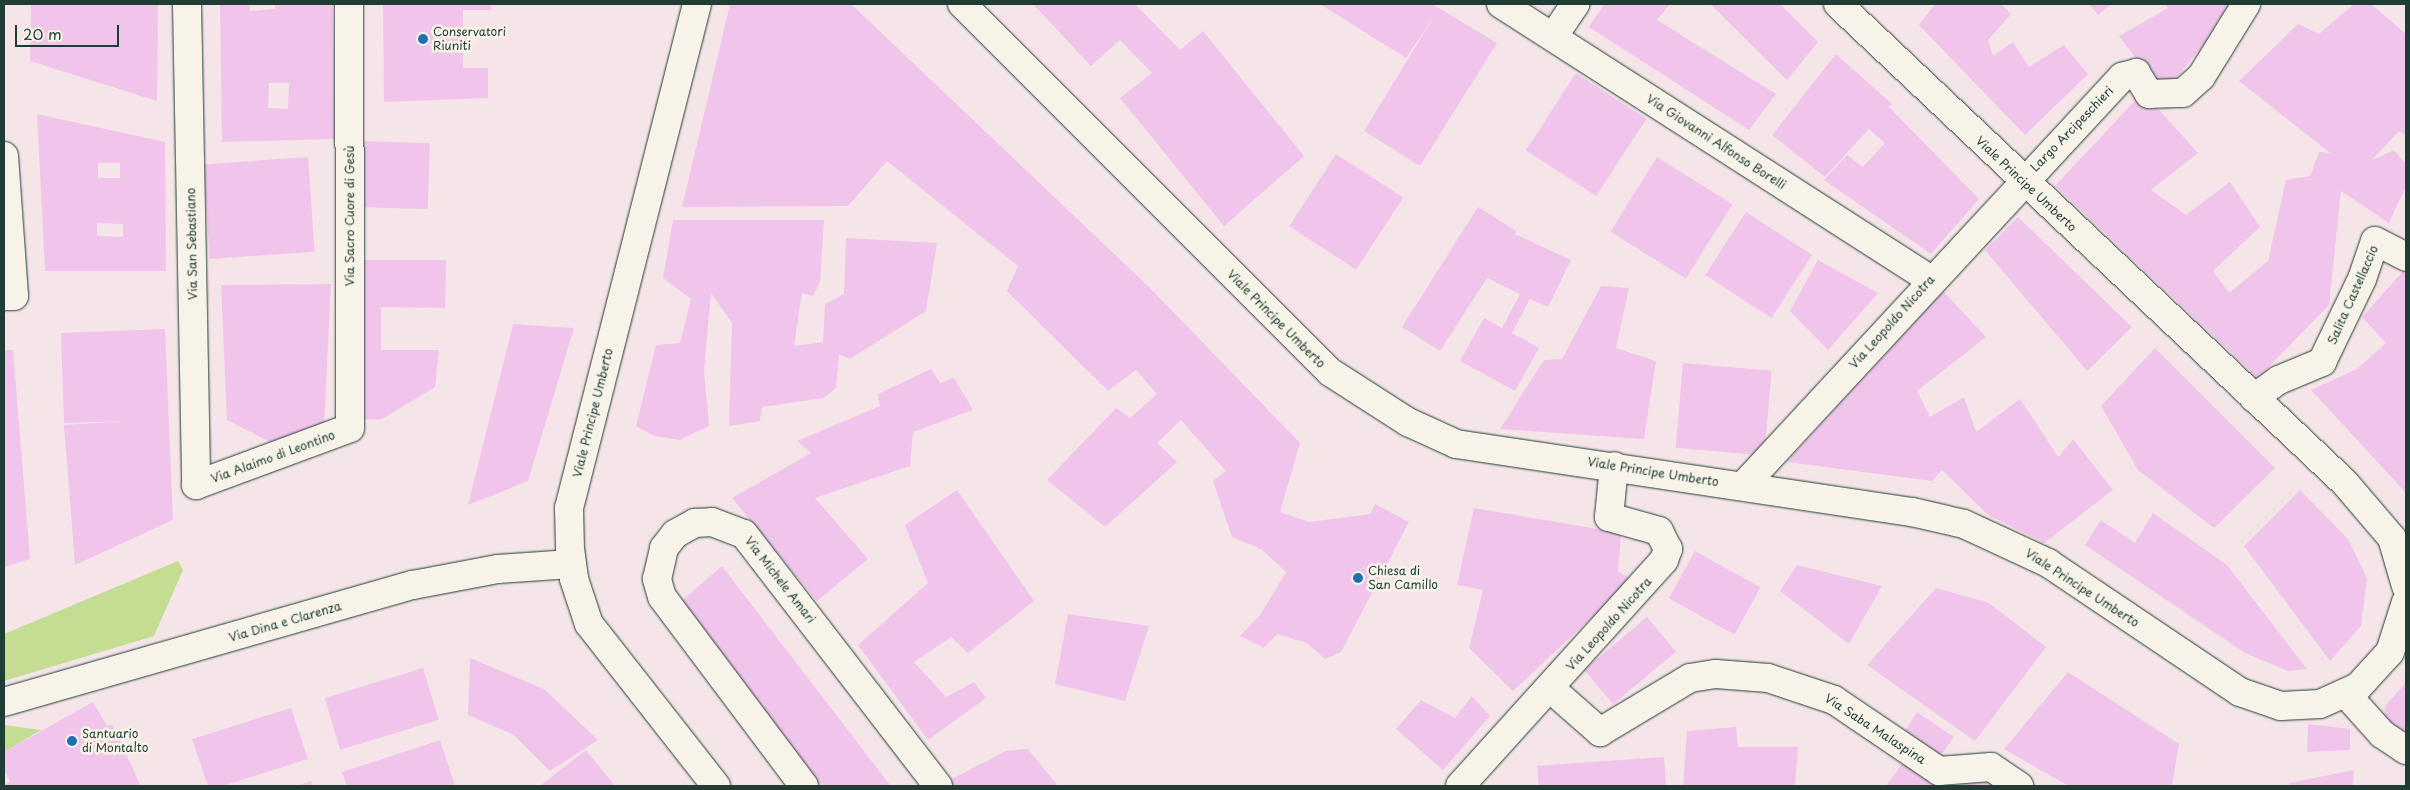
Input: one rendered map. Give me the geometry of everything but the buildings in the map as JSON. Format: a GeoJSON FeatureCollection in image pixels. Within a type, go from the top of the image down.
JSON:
{"type":"FeatureCollection","features":[{"type":"Feature","properties":{"kind":"street","name":"Via San Sebastiano"},"geometry":{"type":"LineString","coordinates":[[187,4],[196,485]]}},
{"type":"Feature","properties":{"kind":"street","name":"Via Sacro Cuore di Gesù"},"geometry":{"type":"LineString","coordinates":[[349,4],[350,428]]}},
{"type":"Feature","properties":{"kind":"street","name":"Viale Principe Umberto"},"geometry":{"type":"LineString","coordinates":[[697,4],[569,508],[571,564],[589,624],[716,786]]}},
{"type":"Feature","properties":{"kind":"street","name":"Viale Principe Umberto"},"geometry":{"type":"LineString","coordinates":[[962,4],[1330,372],[1408,422],[1456,444],[1743,486],[1964,524],[2048,563],[2240,692],[2281,706],[2320,704],[2346,694],[2372,675],[2402,641],[2406,602]]}},
{"type":"Feature","properties":{"kind":"street","name":"Via Giovanni Alfonso Borelli"},"geometry":{"type":"LineString","coordinates":[[1501,4],[1931,280]]}},
{"type":"Feature","properties":{"kind":"street"},"geometry":{"type":"LineString","coordinates":[[1553,37],[1575,4]]}},
{"type":"Feature","properties":{"kind":"street","name":"Viale Principe Umberto"},"geometry":{"type":"LineString","coordinates":[[1838,4],[2021,181],[2345,483],[2383,526],[2398,550],[2406,586]]}},
{"type":"Feature","properties":{"kind":"street","name":"Largo Arcipeschieri"},"geometry":{"type":"LineString","coordinates":[[2021,181],[2122,77],[2136,73],[2149,94],[2183,93],[2201,77],[2246,4]]}},
{"type":"Feature","properties":{"kind":"street"},"geometry":{"type":"LineString","coordinates":[[4,156],[9,296]]}},
{"type":"Feature","properties":{"kind":"street","name":"Via Leopoldo Nicotra"},"geometry":{"type":"LineString","coordinates":[[1743,486],[2021,181]]}},
{"type":"Feature","properties":{"kind":"street","name":"Salita Castellaccio"},"geometry":{"type":"LineString","coordinates":[[2254,398],[2279,380],[2322,362],[2362,279],[2375,241],[2406,257]]}},
{"type":"Feature","properties":{"kind":"street","name":"Via Alaimo di Leontino"},"geometry":{"type":"LineString","coordinates":[[196,485],[350,428]]}},
{"type":"Feature","properties":{"kind":"street","name":"Via Leopoldo Nicotra"},"geometry":{"type":"LineString","coordinates":[[1460,786],[1655,573],[1668,549],[1659,531],[1609,517],[1614,466]]}},
{"type":"Feature","properties":{"kind":"street","name":"Via Michele Amari"},"geometry":{"type":"LineString","coordinates":[[804,786],[662,597],[657,572],[664,548],[675,534],[695,523],[712,522],[744,534],[938,786]]}},
{"type":"Feature","properties":{"kind":"street","name":"Via Dina e Clarenza"},"geometry":{"type":"LineString","coordinates":[[4,702],[421,583],[498,569],[571,564]]}},
{"type":"Feature","properties":{"kind":"street","name":"Via Saba Malaspina"},"geometry":{"type":"LineString","coordinates":[[1550,688],[1600,732],[1690,678],[1716,674],[1768,678],[1834,700],[1939,771],[1991,767],[2020,786]]}},
{"type":"Feature","properties":{"kind":"street"},"geometry":{"type":"LineString","coordinates":[[2346,694],[2382,734],[2406,750]]}},
{"type":"Feature","properties":{"kind":"green space"},"geometry":{"type":"Polygon","coordinates":[[[178,561],[183,570],[154,636],[4,681],[4,634],[178,561]]]}},
{"type":"Feature","properties":{"kind":"green space"},"geometry":{"type":"Polygon","coordinates":[[[4,725],[41,730],[4,752],[4,725]]]}},
{"type":"Feature","properties":{"kind":"place","name":"Conservatori Riuniti"},"geometry":{"type":"Point","coordinates":[423,39]}},
{"type":"Feature","properties":{"kind":"place","name":"Chiesa di San Camillo"},"geometry":{"type":"Point","coordinates":[1358,578]}},
{"type":"Feature","properties":{"kind":"place","name":"Santuario di Montalto"},"geometry":{"type":"Point","coordinates":[72,741]}}]}
